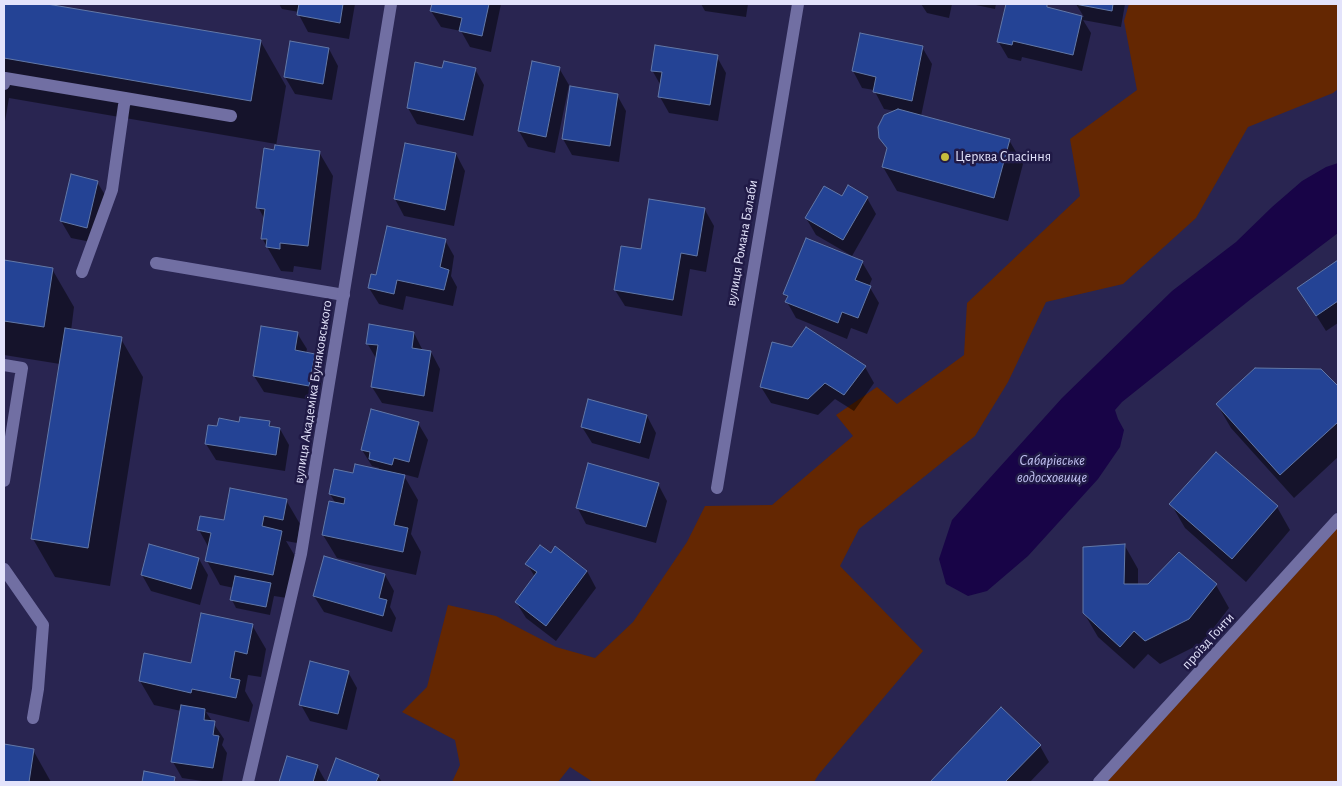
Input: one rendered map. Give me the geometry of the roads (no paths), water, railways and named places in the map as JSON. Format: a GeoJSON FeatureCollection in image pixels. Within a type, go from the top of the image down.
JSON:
{"type":"FeatureCollection","features":[{"type":"Feature","properties":{"kind":"street","name":"вулиця Академіка Буняковського"},"geometry":{"type":"LineString","coordinates":[[248,782],[302,554],[391,4]]}},
{"type":"Feature","properties":{"kind":"street","name":"вулиця Романа Балаби"},"geometry":{"type":"LineString","coordinates":[[717,488],[798,4]]}},
{"type":"Feature","properties":{"kind":"street"},"geometry":{"type":"LineString","coordinates":[[4,84],[5,78],[231,116]]}},
{"type":"Feature","properties":{"kind":"street"},"geometry":{"type":"LineString","coordinates":[[82,272],[112,190],[125,98]]}},
{"type":"Feature","properties":{"kind":"street"},"geometry":{"type":"LineString","coordinates":[[156,263],[344,295]]}},
{"type":"Feature","properties":{"kind":"street"},"geometry":{"type":"LineString","coordinates":[[4,365],[22,368],[4,481]]}},
{"type":"Feature","properties":{"kind":"street","name":"проїзд Гонти"},"geometry":{"type":"LineString","coordinates":[[1099,782],[1338,519]]}},
{"type":"Feature","properties":{"kind":"street"},"geometry":{"type":"LineString","coordinates":[[4,569],[43,625],[38,689],[33,718]]}},
{"type":"Feature","properties":{"kind":"water","name":"Сабарівське водосховище"},"geometry":{"type":"Polygon","coordinates":[[[1338,163],[1338,233],[1251,299],[1122,402],[1115,410],[1124,430],[1120,447],[1098,479],[1028,556],[987,591],[968,596],[946,584],[939,559],[952,520],[1062,398],[1172,291],[1236,242],[1302,181],[1326,167],[1338,163]]]}},
{"type":"Feature","properties":{"kind":"place","name":"Церква Спасіння"},"geometry":{"type":"Point","coordinates":[945,157]}}]}
